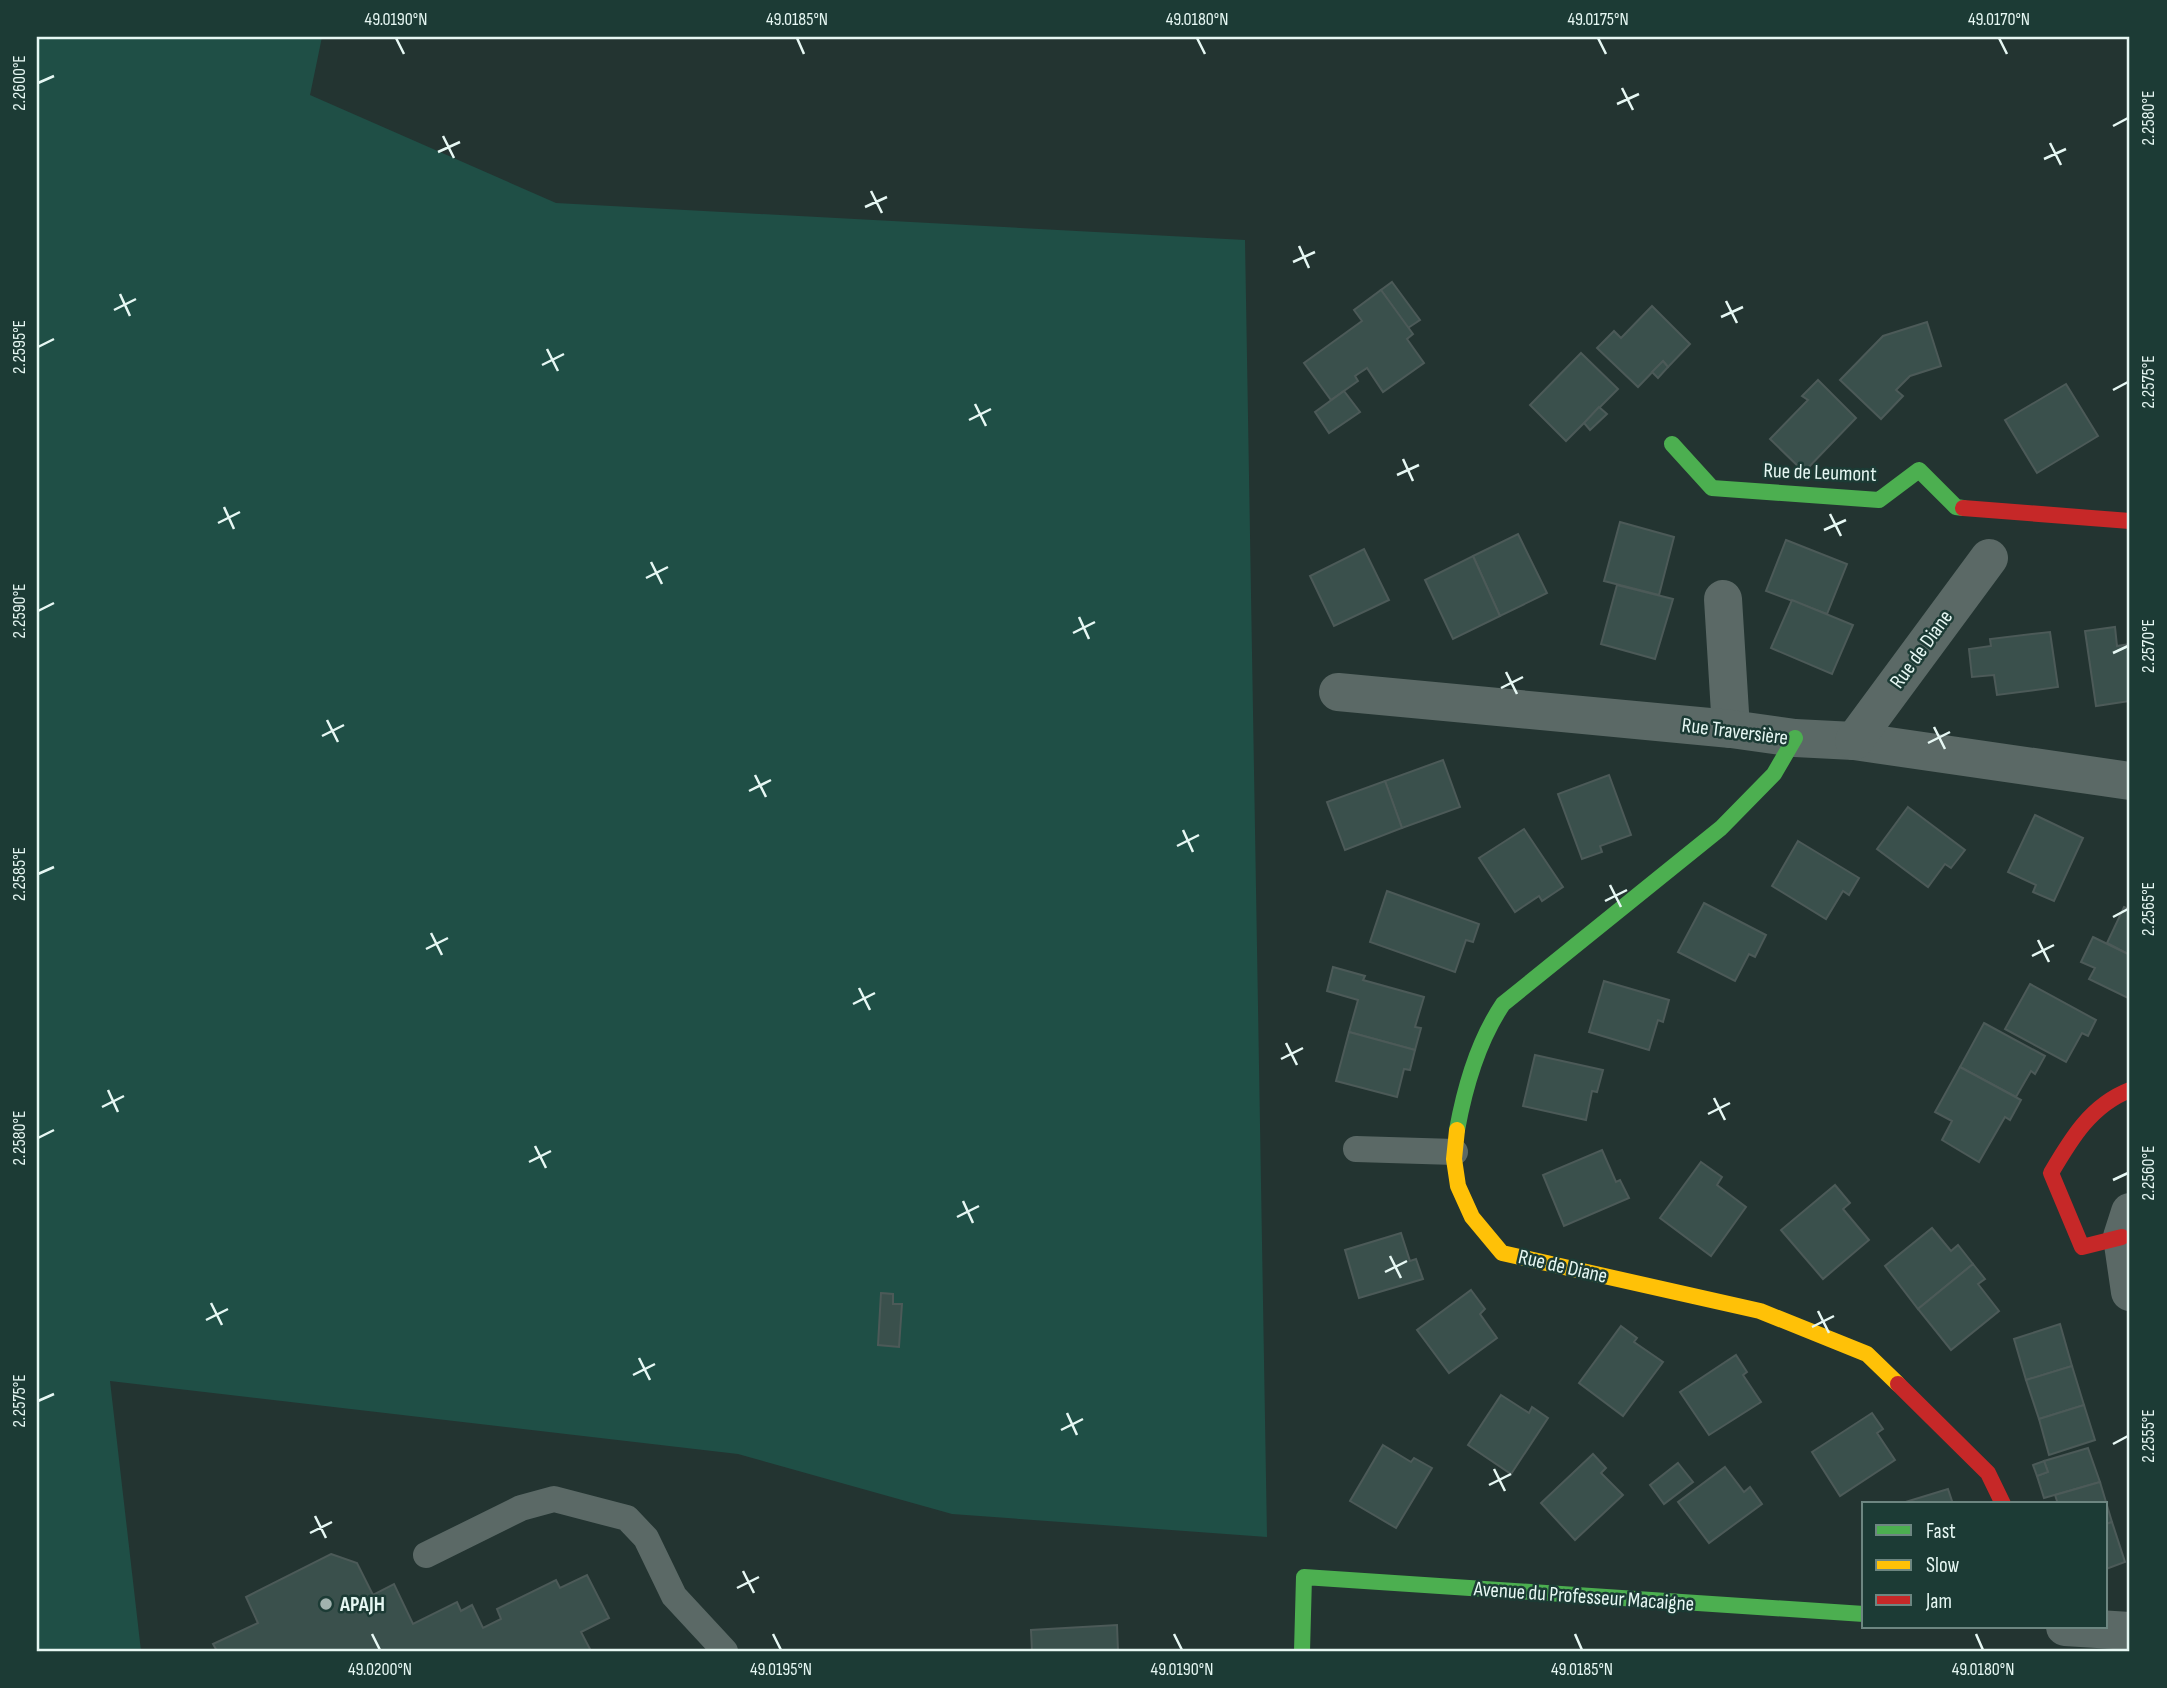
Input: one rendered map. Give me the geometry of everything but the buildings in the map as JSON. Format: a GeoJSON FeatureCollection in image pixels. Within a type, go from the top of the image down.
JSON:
{"type":"FeatureCollection","features":[{"type":"Feature","properties":{"kind":"street","name":"Rue de Leumont"},"geometry":{"type":"LineString","coordinates":[[1672,443],[1712,488],[1879,500],[1919,470],[1956,506],[2130,521]]}},
{"type":"Feature","properties":{"kind":"street","name":"Rue de Diane"},"geometry":{"type":"LineString","coordinates":[[1854,741],[1989,558]]}},
{"type":"Feature","properties":{"kind":"street"},"geometry":{"type":"LineString","coordinates":[[1723,599],[1731,729]]}},
{"type":"Feature","properties":{"kind":"street","name":"Rue Traversière"},"geometry":{"type":"LineString","coordinates":[[1338,692],[1731,729],[1795,738],[1854,741],[2130,781]]}},
{"type":"Feature","properties":{"kind":"street","name":"Rue de Diane"},"geometry":{"type":"LineString","coordinates":[[1795,738],[1774,774],[1721,828],[1503,1004],[1489,1025],[1475,1060],[1457,1128],[1455,1152],[1458,1186],[1472,1217],[1502,1253],[1760,1311],[1867,1354],[1988,1473],[2002,1502]]}},
{"type":"Feature","properties":{"kind":"street"},"geometry":{"type":"LineString","coordinates":[[2130,1090],[2117,1095],[2078,1128],[2051,1173],[2082,1247],[2126,1225],[2130,1292]]}},
{"type":"Feature","properties":{"kind":"street","name":"Avenue du Professeur Macaigne"},"geometry":{"type":"LineString","coordinates":[[1302,1651],[1304,1577],[1862,1614]]}},
{"type":"Feature","properties":{"kind":"street"},"geometry":{"type":"LineString","coordinates":[[2081,1628],[2130,1631]]}},
{"type":"Feature","properties":{"kind":"lane"},"geometry":{"type":"LineString","coordinates":[[1356,1149],[1455,1152]]}},
{"type":"Feature","properties":{"kind":"lane"},"geometry":{"type":"LineString","coordinates":[[426,1555],[520,1508],[554,1499],[627,1518],[646,1538],[674,1595],[725,1651]]}},
{"type":"Feature","properties":{"kind":"green space"},"geometry":{"type":"Polygon","coordinates":[[[37,37],[322,37],[310,95],[556,203],[1245,240],[1267,1537],[952,1514],[738,1454],[110,1381],[141,1651],[37,1651],[37,37]]]}},
{"type":"Feature","properties":{"kind":"traffic: fast"},"geometry":{"type":"LineString","coordinates":[[1672,444],[1712,488],[1879,500],[1919,470],[1956,507],[1963,508]]}},
{"type":"Feature","properties":{"kind":"traffic: fast"},"geometry":{"type":"LineString","coordinates":[[1457,1130],[1474,1064],[1486,1033],[1503,1004],[1721,828],[1774,774],[1795,738]]}},
{"type":"Feature","properties":{"kind":"traffic: fast"},"geometry":{"type":"LineString","coordinates":[[1302,1651],[1304,1577],[1862,1614]]}},
{"type":"Feature","properties":{"kind":"traffic: slow"},"geometry":{"type":"LineString","coordinates":[[1457,1130],[1454,1159],[1458,1186],[1472,1217],[1502,1253],[1760,1311],[1867,1354],[1898,1384]]}},
{"type":"Feature","properties":{"kind":"traffic: jam"},"geometry":{"type":"LineString","coordinates":[[1963,508],[2130,521]]}},
{"type":"Feature","properties":{"kind":"traffic: jam"},"geometry":{"type":"LineString","coordinates":[[2122,1237],[2082,1247],[2051,1173],[2083,1124],[2116,1096],[2130,1090]]}},
{"type":"Feature","properties":{"kind":"traffic: jam"},"geometry":{"type":"LineString","coordinates":[[1898,1384],[1988,1473],[2002,1502]]}},
{"type":"Feature","properties":{"kind":"place","name":"APAJH"},"geometry":{"type":"Point","coordinates":[326,1604]}}]}
